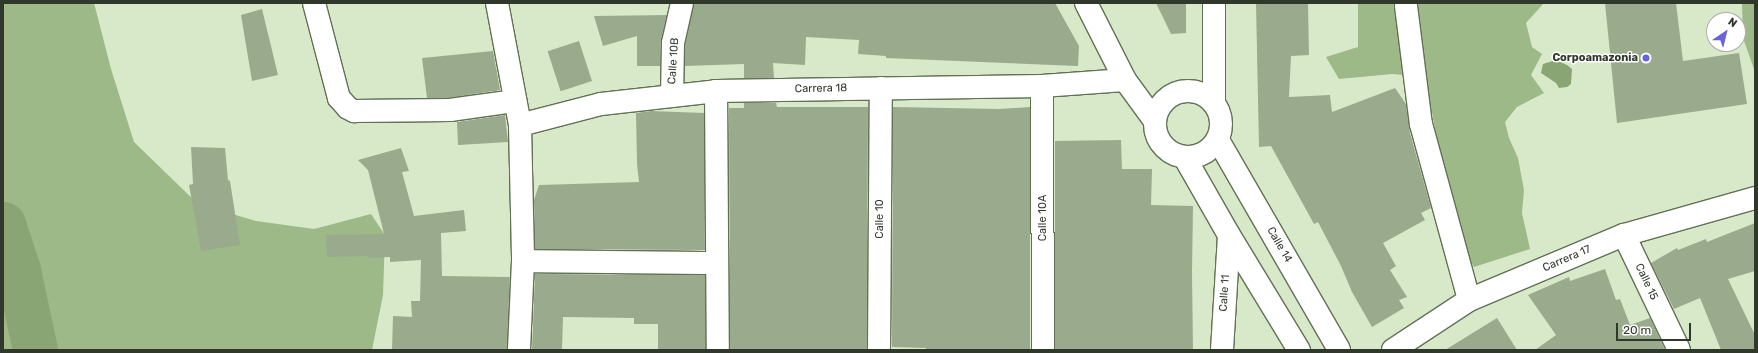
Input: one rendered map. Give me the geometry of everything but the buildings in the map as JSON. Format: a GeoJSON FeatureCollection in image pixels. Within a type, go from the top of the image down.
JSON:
{"type":"FeatureCollection","features":[{"type":"Feature","properties":{"kind":"street"},"geometry":{"type":"LineString","coordinates":[[314,3],[339,98],[348,108],[354,111],[450,110],[515,101]]}},
{"type":"Feature","properties":{"kind":"street"},"geometry":{"type":"LineString","coordinates":[[497,3],[520,125],[523,261],[519,350]]}},
{"type":"Feature","properties":{"kind":"street","name":"Calle 10B"},"geometry":{"type":"LineString","coordinates":[[672,96],[673,43],[682,3]]}},
{"type":"Feature","properties":{"kind":"street"},"geometry":{"type":"LineString","coordinates":[[1086,3],[1125,80],[1155,121]]}},
{"type":"Feature","properties":{"kind":"street"},"geometry":{"type":"LineString","coordinates":[[1214,3],[1214,103]]}},
{"type":"Feature","properties":{"kind":"street"},"geometry":{"type":"LineString","coordinates":[[1406,6],[1421,124],[1469,300]]}},
{"type":"Feature","properties":{"kind":"street","name":"Carrera 18"},"geometry":{"type":"LineString","coordinates":[[520,125],[601,104],[716,91],[1042,86],[1125,80]]}},
{"type":"Feature","properties":{"kind":"street","name":"Calle 10A"},"geometry":{"type":"LineString","coordinates":[[1042,86],[1043,350]]}},
{"type":"Feature","properties":{"kind":"street","name":"Calle 10"},"geometry":{"type":"LineString","coordinates":[[879,350],[881,88]]}},
{"type":"Feature","properties":{"kind":"street"},"geometry":{"type":"LineString","coordinates":[[716,91],[718,350]]}},
{"type":"Feature","properties":{"kind":"street"},"geometry":{"type":"LineString","coordinates":[[1192,91],[1204,95],[1214,103],[1221,115],[1222,128],[1218,140],[1210,150],[1199,157],[1185,158],[1173,154],[1162,146],[1156,134],[1155,121],[1159,109],[1167,98],[1178,92],[1192,91]]}},
{"type":"Feature","properties":{"kind":"street","name":"Calle 14"},"geometry":{"type":"LineString","coordinates":[[1218,140],[1339,350]]}},
{"type":"Feature","properties":{"kind":"street"},"geometry":{"type":"LineString","coordinates":[[1185,158],[1229,235],[1299,350]]}},
{"type":"Feature","properties":{"kind":"street","name":"Carrera 17"},"geometry":{"type":"LineString","coordinates":[[1393,350],[1469,300],[1624,235],[1755,198]]}},
{"type":"Feature","properties":{"kind":"street","name":"Calle 11"},"geometry":{"type":"LineString","coordinates":[[1222,350],[1229,235]]}},
{"type":"Feature","properties":{"kind":"street","name":"Calle 15"},"geometry":{"type":"LineString","coordinates":[[1624,235],[1679,350]]}},
{"type":"Feature","properties":{"kind":"street"},"geometry":{"type":"LineString","coordinates":[[523,261],[717,262]]}},
{"type":"Feature","properties":{"kind":"shaded area"},"geometry":{"type":"Polygon","coordinates":[[[3,3],[94,3],[111,69],[134,142],[198,204],[256,221],[314,229],[371,214],[385,235],[383,295],[372,350],[3,350],[3,3]]]}},
{"type":"Feature","properties":{"kind":"shaded area"},"geometry":{"type":"Polygon","coordinates":[[[1544,3],[1526,23],[1532,47],[1542,54],[1531,75],[1544,93],[1517,107],[1505,122],[1509,138],[1518,158],[1524,190],[1522,213],[1530,249],[1474,267],[1464,252],[1446,186],[1432,113],[1419,76],[1392,74],[1339,79],[1326,57],[1358,47],[1358,4],[1544,3]]]}},
{"type":"Feature","properties":{"kind":"shaded area"},"geometry":{"type":"Polygon","coordinates":[[[1742,3],[1755,3],[1755,72],[1746,46],[1746,12],[1742,12],[1742,3]]]}},
{"type":"Feature","properties":{"kind":"shaded area"},"geometry":{"type":"Polygon","coordinates":[[[1556,60],[1572,69],[1571,84],[1567,87],[1559,88],[1556,83],[1541,73],[1543,64],[1556,60]]]}},
{"type":"Feature","properties":{"kind":"waterway"},"geometry":{"type":"LineString","coordinates":[[3,224],[18,270],[35,350]]}},
{"type":"Feature","properties":{"kind":"place","name":"Corpoamazonia"},"geometry":{"type":"Point","coordinates":[1646,58]}}]}
